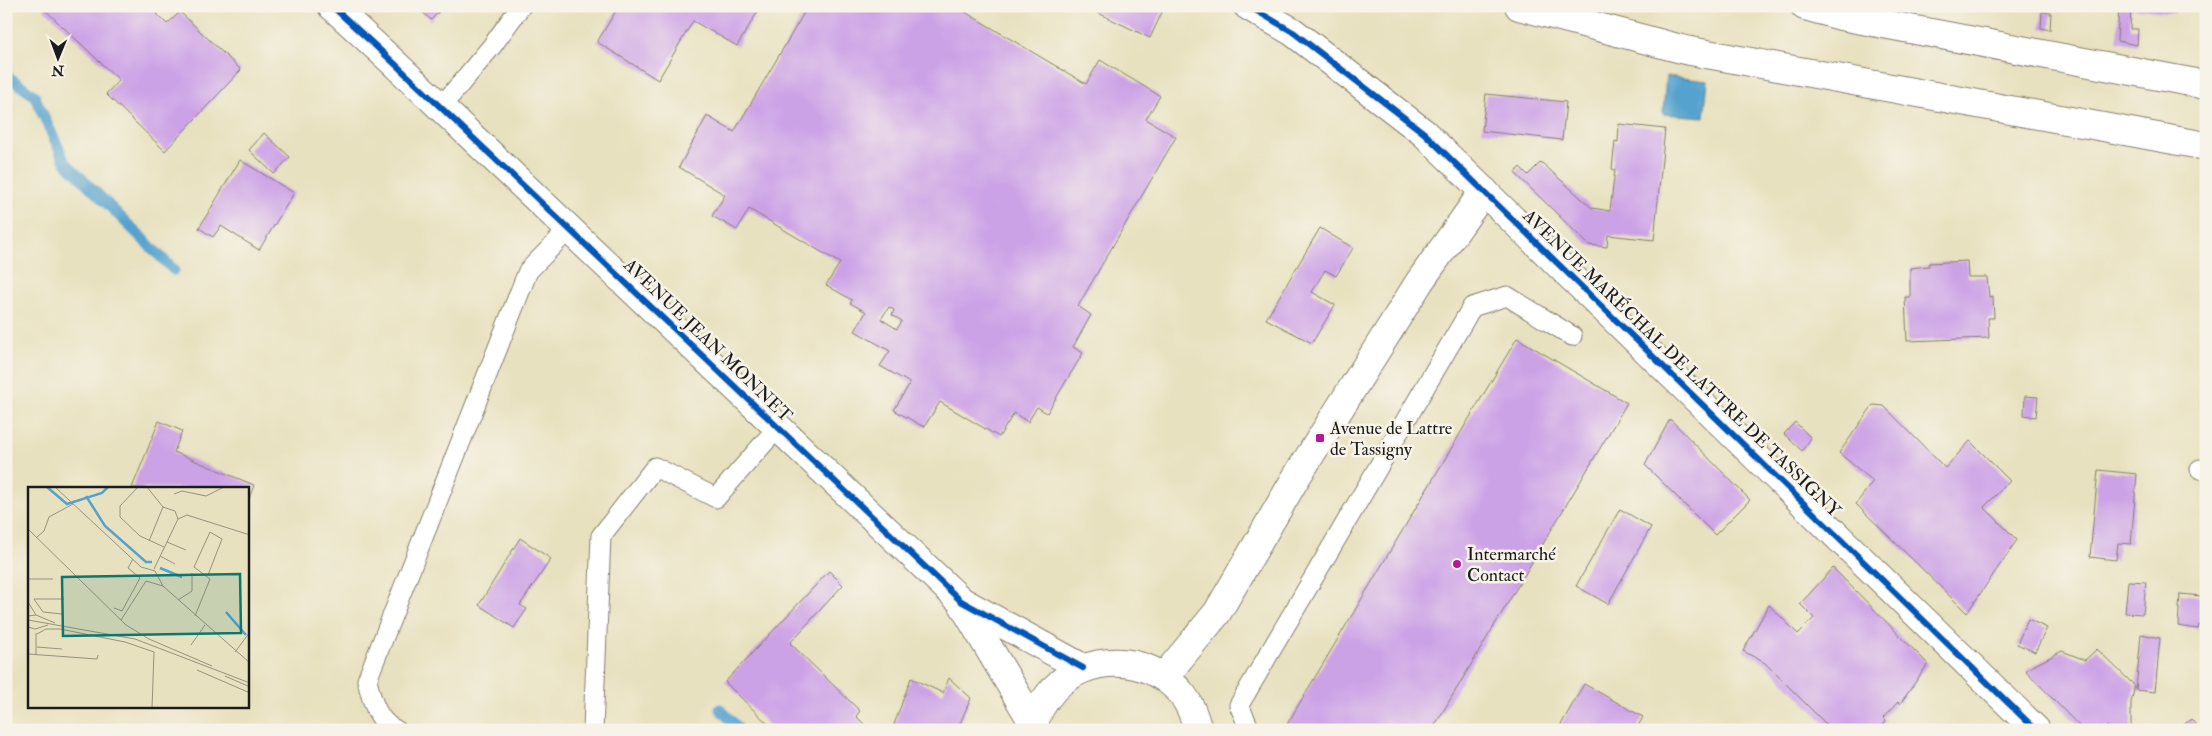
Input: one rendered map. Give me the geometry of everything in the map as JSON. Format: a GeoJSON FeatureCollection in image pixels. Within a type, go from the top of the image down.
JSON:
{"type":"FeatureCollection","features":[{"type":"Feature","properties":{"kind":"street","name":"AVENUE JEAN MONNET"},"geometry":{"type":"LineString","coordinates":[[332,6],[961,601],[1083,668]]}},
{"type":"Feature","properties":{"kind":"street","name":"AVENUE MARÉCHAL DE LATTRE DE TASSIGNY"},"geometry":{"type":"LineString","coordinates":[[1248,6],[1293,32],[1424,133],[2036,730]]}},
{"type":"Feature","properties":{"kind":"street"},"geometry":{"type":"LineString","coordinates":[[1520,6],[1685,50],[2206,146]]}},
{"type":"Feature","properties":{"kind":"street"},"geometry":{"type":"LineString","coordinates":[[1805,6],[1841,16],[2206,85]]}},
{"type":"Feature","properties":{"kind":"street"},"geometry":{"type":"LineString","coordinates":[[1164,676],[1217,612],[1302,468],[1414,289],[1484,191]]}},
{"type":"Feature","properties":{"kind":"street","name":"AVENUE JEAN MONNET"},"geometry":{"type":"LineString","coordinates":[[961,601],[1034,727]]}},
{"type":"Feature","properties":{"kind":"street"},"geometry":{"type":"LineString","coordinates":[[1034,727],[1044,700],[1061,682],[1083,668],[1110,662],[1120,662],[1138,664],[1164,676],[1180,692],[1192,711],[1198,730]]}},
{"type":"Feature","properties":{"kind":"lane"},"geometry":{"type":"LineString","coordinates":[[441,108],[492,46],[521,6]]}},
{"type":"Feature","properties":{"kind":"lane"},"geometry":{"type":"LineString","coordinates":[[392,729],[372,704],[367,680],[528,271],[569,229]]}},
{"type":"Feature","properties":{"kind":"lane"},"geometry":{"type":"LineString","coordinates":[[1250,730],[1240,705],[1472,307],[1508,296],[1572,336]]}},
{"type":"Feature","properties":{"kind":"lane"},"geometry":{"type":"LineString","coordinates":[[593,730],[601,536],[655,467],[716,498],[778,427]]}},
{"type":"Feature","properties":{"kind":"water"},"geometry":{"type":"Polygon","coordinates":[[[1666,76],[1708,81],[1704,117],[1663,114],[1666,76]]]}},
{"type":"Feature","properties":{"kind":"building"},"geometry":{"type":"Polygon","coordinates":[[[41,6],[149,6],[167,24],[180,12],[241,70],[165,151],[106,94],[119,80],[41,6]]]}},
{"type":"Feature","properties":{"kind":"building"},"geometry":{"type":"Polygon","coordinates":[[[416,6],[444,6],[431,20],[416,6]]]}},
{"type":"Feature","properties":{"kind":"building"},"geometry":{"type":"Polygon","coordinates":[[[619,6],[761,6],[737,46],[693,21],[658,80],[597,42],[619,6]]]}},
{"type":"Feature","properties":{"kind":"building"},"geometry":{"type":"Polygon","coordinates":[[[808,6],[955,6],[1086,84],[1100,60],[1160,96],[1146,119],[1176,137],[1078,306],[1091,315],[1073,347],[1083,353],[1047,413],[1037,407],[1028,422],[1014,413],[999,437],[940,402],[924,427],[894,410],[910,383],[880,366],[890,351],[855,331],[866,312],[850,303],[852,300],[826,285],[840,263],[749,209],[737,230],[712,216],[725,195],[679,167],[707,116],[734,132],[808,6]],[[889,307],[881,319],[897,329],[902,321],[892,315],[894,310],[889,307]]]}},
{"type":"Feature","properties":{"kind":"building"},"geometry":{"type":"Polygon","coordinates":[[[1093,6],[1165,6],[1150,38],[1092,10],[1093,6]]]}},
{"type":"Feature","properties":{"kind":"building"},"geometry":{"type":"Polygon","coordinates":[[[2119,6],[2175,6],[2175,13],[2131,8],[2130,29],[2138,29],[2137,45],[2117,41],[2119,6]]]}},
{"type":"Feature","properties":{"kind":"building"},"geometry":{"type":"Polygon","coordinates":[[[2042,12],[2051,13],[2050,30],[2041,28],[2042,12]]]}},
{"type":"Feature","properties":{"kind":"building"},"geometry":{"type":"Polygon","coordinates":[[[1486,94],[1566,102],[1562,140],[1482,131],[1486,94]]]}},
{"type":"Feature","properties":{"kind":"building"},"geometry":{"type":"Polygon","coordinates":[[[1619,124],[1665,129],[1654,240],[1608,235],[1607,247],[1589,245],[1515,173],[1520,167],[1528,175],[1541,162],[1592,208],[1610,211],[1615,170],[1612,169],[1615,141],[1618,142],[1619,124]]]}},
{"type":"Feature","properties":{"kind":"building"},"geometry":{"type":"Polygon","coordinates":[[[264,133],[290,157],[274,174],[249,150],[264,133]]]}},
{"type":"Feature","properties":{"kind":"building"},"geometry":{"type":"Polygon","coordinates":[[[240,160],[294,193],[259,250],[221,226],[213,237],[199,228],[240,160]]]}},
{"type":"Feature","properties":{"kind":"building"},"geometry":{"type":"Polygon","coordinates":[[[1320,228],[1353,248],[1336,276],[1325,270],[1312,292],[1335,305],[1312,343],[1266,319],[1320,228]]]}},
{"type":"Feature","properties":{"kind":"building"},"geometry":{"type":"Polygon","coordinates":[[[1967,261],[1968,277],[1987,277],[1989,297],[1993,296],[1994,318],[1988,318],[1989,338],[1907,341],[1905,297],[1910,297],[1910,268],[1929,266],[1929,263],[1967,261]]]}},
{"type":"Feature","properties":{"kind":"building","name":"Intermarché Contact"},"geometry":{"type":"Polygon","coordinates":[[[1517,338],[1627,403],[1432,730],[1293,730],[1286,726],[1517,338]]]}},
{"type":"Feature","properties":{"kind":"building"},"geometry":{"type":"Polygon","coordinates":[[[2025,396],[2038,397],[2036,417],[2024,415],[2025,396]]]}},
{"type":"Feature","properties":{"kind":"building"},"geometry":{"type":"Polygon","coordinates":[[[1873,405],[1884,406],[1945,468],[1970,441],[2010,481],[1984,507],[2017,540],[1967,613],[1856,504],[1873,481],[1839,453],[1873,405]]]}},
{"type":"Feature","properties":{"kind":"building"},"geometry":{"type":"Polygon","coordinates":[[[1670,419],[1750,500],[1715,535],[1645,465],[1670,419]]]}},
{"type":"Feature","properties":{"kind":"building"},"geometry":{"type":"Polygon","coordinates":[[[159,421],[182,431],[174,452],[254,485],[249,498],[249,487],[132,487],[159,421]]]}},
{"type":"Feature","properties":{"kind":"building"},"geometry":{"type":"Polygon","coordinates":[[[1795,422],[1811,438],[1802,451],[1784,434],[1795,422]]]}},
{"type":"Feature","properties":{"kind":"building"},"geometry":{"type":"Polygon","coordinates":[[[2098,470],[2137,474],[2131,544],[2118,543],[2116,560],[2090,557],[2098,470]]]}},
{"type":"Feature","properties":{"kind":"building"},"geometry":{"type":"Polygon","coordinates":[[[1620,509],[1651,527],[1608,604],[1576,586],[1620,509]]]}},
{"type":"Feature","properties":{"kind":"building"},"geometry":{"type":"Polygon","coordinates":[[[520,538],[551,559],[520,605],[527,609],[514,628],[479,605],[520,538]]]}},
{"type":"Feature","properties":{"kind":"building"},"geometry":{"type":"Polygon","coordinates":[[[1833,568],[1928,664],[1900,704],[1898,702],[1883,718],[1886,721],[1880,730],[1832,730],[1765,663],[1743,651],[1769,605],[1798,634],[1814,618],[1800,604],[1833,568]]]}},
{"type":"Feature","properties":{"kind":"building"},"geometry":{"type":"Polygon","coordinates":[[[2204,568],[2206,626],[2199,625],[2198,629],[2178,626],[2180,594],[2202,596],[2204,568]]]}},
{"type":"Feature","properties":{"kind":"building"},"geometry":{"type":"Polygon","coordinates":[[[829,571],[843,585],[790,643],[860,711],[856,716],[870,730],[774,730],[725,682],[829,571]]]}},
{"type":"Feature","properties":{"kind":"building"},"geometry":{"type":"Polygon","coordinates":[[[2128,581],[2146,582],[2143,614],[2125,613],[2128,581]]]}},
{"type":"Feature","properties":{"kind":"building"},"geometry":{"type":"Polygon","coordinates":[[[2028,619],[2047,628],[2035,652],[2017,644],[2028,619]]]}},
{"type":"Feature","properties":{"kind":"building"},"geometry":{"type":"Polygon","coordinates":[[[2141,634],[2160,638],[2155,692],[2136,690],[2141,634]]]}},
{"type":"Feature","properties":{"kind":"building"},"geometry":{"type":"Polygon","coordinates":[[[2097,649],[2135,686],[2131,702],[2131,730],[2112,730],[2107,726],[2103,730],[2083,730],[2026,671],[2062,651],[2085,660],[2097,649]]]}},
{"type":"Feature","properties":{"kind":"building"},"geometry":{"type":"Polygon","coordinates":[[[911,678],[943,693],[949,678],[971,698],[957,730],[892,730],[911,678]]]}},
{"type":"Feature","properties":{"kind":"building"},"geometry":{"type":"Polygon","coordinates":[[[1584,684],[1643,717],[1636,730],[1558,730],[1584,684]]]}},
{"type":"Feature","properties":{"kind":"building"},"geometry":{"type":"Polygon","coordinates":[[[2191,719],[2200,730],[2178,730],[2191,719]]]}},
{"type":"Feature","properties":{"kind":"waterway"},"geometry":{"type":"LineString","coordinates":[[6,75],[34,95],[65,162],[174,270]]}},
{"type":"Feature","properties":{"kind":"waterway"},"geometry":{"type":"LineString","coordinates":[[720,709],[740,730]]}},
{"type":"Feature","properties":{"kind":"cycle path"},"geometry":{"type":"LineString","coordinates":[[332,6],[961,601],[1083,668]]}},
{"type":"Feature","properties":{"kind":"cycle path"},"geometry":{"type":"LineString","coordinates":[[1248,6],[1293,32],[1424,133],[2036,730]]}},
{"type":"Feature","properties":{"kind":"place","name":"Avenue de Lattre de Tassigny"},"geometry":{"type":"Point","coordinates":[1320,438]}},
{"type":"Feature","properties":{"kind":"place","name":"Intermarché Contact"},"geometry":{"type":"Point","coordinates":[1457,564]}}]}
